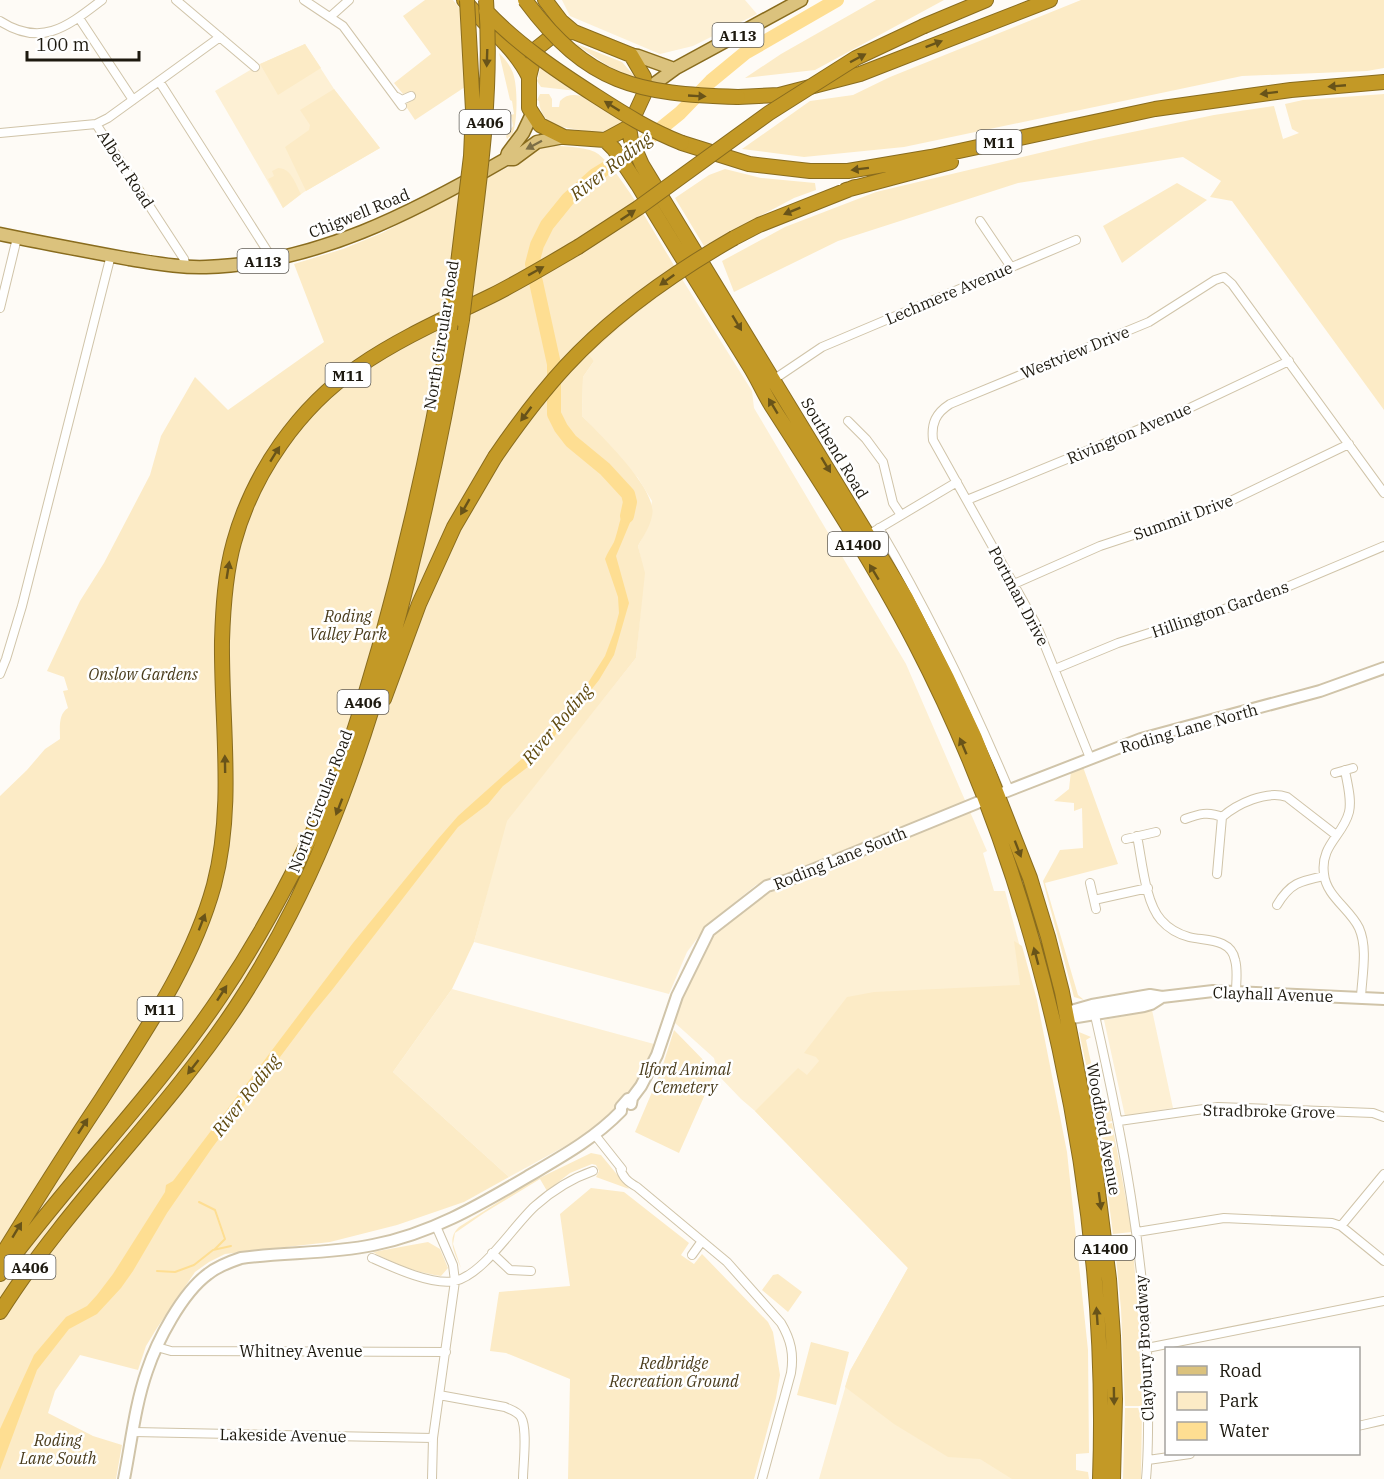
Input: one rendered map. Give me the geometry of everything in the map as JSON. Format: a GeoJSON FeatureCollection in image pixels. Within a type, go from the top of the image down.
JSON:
{"type":"FeatureCollection","features":[{"type":"Feature","properties":{"kind":"highway","name":"A406"},"geometry":{"type":"LineString","coordinates":[[465,0],[508,47],[529,76]]}},
{"type":"Feature","properties":{"kind":"highway","name":"North Circular Road"},"geometry":{"type":"LineString","coordinates":[[0,1274],[47,1213],[148,1092],[220,997],[274,905],[333,789],[362,707],[397,581],[429,443],[450,329],[471,156],[473,110],[465,0]]}},
{"type":"Feature","properties":{"kind":"highway","name":"M11"},"geometry":{"type":"LineString","coordinates":[[477,0],[509,34],[569,79],[624,114],[672,139],[717,156],[749,164],[810,171],[848,171],[931,157],[1155,109],[1291,90],[1384,82]]}},
{"type":"Feature","properties":{"kind":"highway","name":"North Circular Road"},"geometry":{"type":"LineString","coordinates":[[0,1312],[35,1259],[197,1062],[247,991],[291,915],[311,875],[345,793],[390,647],[418,541],[446,413],[462,320],[486,109],[488,31],[486,0]]}},
{"type":"Feature","properties":{"kind":"highway"},"geometry":{"type":"LineString","coordinates":[[525,0],[543,24],[576,56],[615,79],[664,93],[738,97],[779,95],[860,74],[1050,0]]}},
{"type":"Feature","properties":{"kind":"highway"},"geometry":{"type":"LineString","coordinates":[[544,0],[561,21],[574,32],[631,55],[642,72],[646,90]]}},
{"type":"Feature","properties":{"kind":"highway","name":"M11"},"geometry":{"type":"LineString","coordinates":[[0,1258],[51,1175],[148,1027],[182,969],[205,915],[217,871],[225,823],[226,766],[222,668],[224,607],[229,562],[247,505],[286,437],[310,408],[334,386],[385,350],[418,331],[493,295],[609,228],[769,113],[856,58],[986,0]]}},
{"type":"Feature","properties":{"kind":"highway","name":"A113"},"geometry":{"type":"LineString","coordinates":[[574,32],[560,33],[543,41],[536,49],[529,76],[528,102],[531,114],[540,125],[564,137],[610,145]]}},
{"type":"Feature","properties":{"kind":"highway","name":"A113"},"geometry":{"type":"LineString","coordinates":[[632,140],[646,90]]}},
{"type":"Feature","properties":{"kind":"highway","name":"M11"},"geometry":{"type":"LineString","coordinates":[[846,190],[998,151],[1247,96]]}},
{"type":"Feature","properties":{"kind":"highway","name":"M11"},"geometry":{"type":"LineString","coordinates":[[359,752],[377,719],[419,604],[454,526],[495,457],[543,393],[591,340],[675,274],[759,225],[846,190],[936,160],[1067,127]]}},
{"type":"Feature","properties":{"kind":"highway"},"geometry":{"type":"LineString","coordinates":[[610,145],[632,140]]}},
{"type":"Feature","properties":{"kind":"highway","name":"Southend Road"},"geometry":{"type":"LineString","coordinates":[[632,140],[773,380],[874,531],[975,738],[997,795]]}},
{"type":"Feature","properties":{"kind":"highway","name":"Southend Road"},"geometry":{"type":"LineString","coordinates":[[610,145],[623,162],[886,591],[915,642],[962,744],[997,795]]}},
{"type":"Feature","properties":{"kind":"highway","name":"Woodford Avenue"},"geometry":{"type":"LineString","coordinates":[[997,795],[1011,872],[1051,1012],[1082,1176],[1095,1281],[1101,1400],[1100,1479]]}},
{"type":"Feature","properties":{"kind":"highway","name":"Woodford Avenue"},"geometry":{"type":"LineString","coordinates":[[997,795],[1030,878],[1048,937],[1089,1127],[1109,1279],[1115,1399],[1113,1479]]}},
{"type":"Feature","properties":{"kind":"highway"},"geometry":{"type":"LineString","coordinates":[[1051,1012],[1066,1015],[1062,1026],[1072,1082],[1070,1103]]}},
{"type":"Feature","properties":{"kind":"main road","name":"A113"},"geometry":{"type":"LineString","coordinates":[[646,90],[674,69],[798,1]]}},
{"type":"Feature","properties":{"kind":"main road"},"geometry":{"type":"LineString","coordinates":[[631,55],[674,69]]}},
{"type":"Feature","properties":{"kind":"main road","name":"Chigwell Road"},"geometry":{"type":"LineString","coordinates":[[506,159],[508,153],[521,138],[531,114]]}},
{"type":"Feature","properties":{"kind":"main road","name":"Chigwell Road"},"geometry":{"type":"LineString","coordinates":[[0,234],[186,267],[273,260],[325,246],[362,232],[414,209],[506,159],[514,159],[537,142],[564,137]]}},
{"type":"Feature","properties":{"kind":"street"},"geometry":{"type":"LineString","coordinates":[[0,21],[22,32],[42,33],[61,29],[102,0]]}},
{"type":"Feature","properties":{"kind":"street"},"geometry":{"type":"LineString","coordinates":[[176,0],[255,67]]}},
{"type":"Feature","properties":{"kind":"street"},"geometry":{"type":"LineString","coordinates":[[304,0],[343,26],[402,106]]}},
{"type":"Feature","properties":{"kind":"street"},"geometry":{"type":"LineString","coordinates":[[330,17],[350,0]]}},
{"type":"Feature","properties":{"kind":"street"},"geometry":{"type":"LineString","coordinates":[[79,18],[133,100]]}},
{"type":"Feature","properties":{"kind":"street"},"geometry":{"type":"LineString","coordinates":[[96,124],[220,37]]}},
{"type":"Feature","properties":{"kind":"street"},"geometry":{"type":"LineString","coordinates":[[159,81],[273,260]]}},
{"type":"Feature","properties":{"kind":"street"},"geometry":{"type":"LineString","coordinates":[[395,97],[402,100],[411,96]]}},
{"type":"Feature","properties":{"kind":"street","name":"Albert Road"},"geometry":{"type":"LineString","coordinates":[[0,133],[96,124],[184,259],[186,267]]}},
{"type":"Feature","properties":{"kind":"street"},"geometry":{"type":"LineString","coordinates":[[980,221],[1011,267]]}},
{"type":"Feature","properties":{"kind":"street"},"geometry":{"type":"LineString","coordinates":[[0,308],[17,238]]}},
{"type":"Feature","properties":{"kind":"street","name":"Lechmere Avenue"},"geometry":{"type":"LineString","coordinates":[[773,380],[822,347],[1076,240]]}},
{"type":"Feature","properties":{"kind":"street"},"geometry":{"type":"LineString","coordinates":[[0,674],[25,595],[111,255]]}},
{"type":"Feature","properties":{"kind":"street","name":"Westview Drive"},"geometry":{"type":"LineString","coordinates":[[933,440],[932,428],[935,417],[950,404],[1149,322],[1219,278],[1229,279],[1289,361]]}},
{"type":"Feature","properties":{"kind":"street"},"geometry":{"type":"LineString","coordinates":[[1289,361],[1384,493]]}},
{"type":"Feature","properties":{"kind":"street","name":"Rivington Avenue"},"geometry":{"type":"LineString","coordinates":[[967,500],[1179,413],[1289,361]]}},
{"type":"Feature","properties":{"kind":"street"},"geometry":{"type":"LineString","coordinates":[[848,421],[866,439],[883,462],[893,503],[901,515]]}},
{"type":"Feature","properties":{"kind":"street","name":"Portman Drive"},"geometry":{"type":"LineString","coordinates":[[933,440],[1037,626],[1090,758]]}},
{"type":"Feature","properties":{"kind":"street","name":"Summit Drive"},"geometry":{"type":"LineString","coordinates":[[1014,584],[1100,546],[1218,507],[1349,444]]}},
{"type":"Feature","properties":{"kind":"street"},"geometry":{"type":"LineString","coordinates":[[874,531],[957,482]]}},
{"type":"Feature","properties":{"kind":"street","name":"Hillington Gardens"},"geometry":{"type":"LineString","coordinates":[[1055,669],[1118,643],[1268,595],[1384,546]]}},
{"type":"Feature","properties":{"kind":"street","name":"Roding Lane North"},"geometry":{"type":"LineString","coordinates":[[997,795],[1141,739],[1320,691],[1384,668]]}},
{"type":"Feature","properties":{"kind":"street"},"geometry":{"type":"LineString","coordinates":[[1335,772],[1349,769],[1350,809],[1346,821],[1323,858],[1324,876],[1334,896],[1352,914],[1363,937],[1360,997]]}},
{"type":"Feature","properties":{"kind":"street"},"geometry":{"type":"LineString","coordinates":[[1217,874],[1222,817],[1232,809],[1270,794],[1287,797],[1336,835]]}},
{"type":"Feature","properties":{"kind":"street","name":"Roding Lane South"},"geometry":{"type":"LineString","coordinates":[[124,1479],[146,1371],[157,1347],[195,1285],[224,1264],[241,1258],[370,1246],[436,1226],[489,1200],[595,1135],[632,1103],[632,1098],[657,1055],[677,996],[709,931],[767,886],[788,880],[997,795]]}},
{"type":"Feature","properties":{"kind":"street"},"geometry":{"type":"LineString","coordinates":[[1185,819],[1202,813],[1212,813],[1222,817]]}},
{"type":"Feature","properties":{"kind":"street"},"geometry":{"type":"LineString","coordinates":[[1126,839],[1156,832]]}},
{"type":"Feature","properties":{"kind":"street"},"geometry":{"type":"LineString","coordinates":[[1137,836],[1152,905],[1160,920],[1174,931],[1223,944],[1233,952],[1236,960],[1236,992]]}},
{"type":"Feature","properties":{"kind":"street"},"geometry":{"type":"LineString","coordinates":[[1277,905],[1291,886],[1324,876]]}},
{"type":"Feature","properties":{"kind":"street"},"geometry":{"type":"LineString","coordinates":[[1090,884],[1096,909]]}},
{"type":"Feature","properties":{"kind":"street"},"geometry":{"type":"LineString","coordinates":[[1094,900],[1148,888]]}},
{"type":"Feature","properties":{"kind":"street","name":"Clayhall Avenue"},"geometry":{"type":"LineString","coordinates":[[1066,1015],[1071,1011],[1151,1004],[1162,997],[1213,991],[1384,999]]}},
{"type":"Feature","properties":{"kind":"street","name":"Claybury Broadway"},"geometry":{"type":"LineString","coordinates":[[1093,1010],[1119,1121],[1137,1232],[1147,1348],[1148,1460],[1146,1479]]}},
{"type":"Feature","properties":{"kind":"street","name":"Stradbroke Grove"},"geometry":{"type":"LineString","coordinates":[[1119,1121],[1218,1107],[1373,1113],[1384,1117]]}},
{"type":"Feature","properties":{"kind":"street"},"geometry":{"type":"LineString","coordinates":[[595,1135],[620,1167],[625,1178],[727,1262],[788,1334],[792,1346],[791,1373],[762,1479]]}},
{"type":"Feature","properties":{"kind":"street"},"geometry":{"type":"LineString","coordinates":[[372,1258],[401,1271],[428,1279],[455,1281],[492,1253],[535,1206],[571,1179],[593,1171]]}},
{"type":"Feature","properties":{"kind":"street"},"geometry":{"type":"LineString","coordinates":[[1341,1226],[1384,1174]]}},
{"type":"Feature","properties":{"kind":"street"},"geometry":{"type":"LineString","coordinates":[[1137,1232],[1224,1218],[1321,1222],[1341,1226],[1384,1261]]}},
{"type":"Feature","properties":{"kind":"street"},"geometry":{"type":"LineString","coordinates":[[432,1479],[433,1438],[455,1281],[453,1265],[436,1226]]}},
{"type":"Feature","properties":{"kind":"street"},"geometry":{"type":"LineString","coordinates":[[692,1255],[702,1241]]}},
{"type":"Feature","properties":{"kind":"street"},"geometry":{"type":"LineString","coordinates":[[492,1253],[510,1270],[531,1271]]}},
{"type":"Feature","properties":{"kind":"street"},"geometry":{"type":"LineString","coordinates":[[1147,1348],[1384,1301]]}},
{"type":"Feature","properties":{"kind":"street","name":"Whitney Avenue"},"geometry":{"type":"LineString","coordinates":[[157,1347],[171,1351],[446,1352]]}},
{"type":"Feature","properties":{"kind":"street"},"geometry":{"type":"LineString","coordinates":[[439,1395],[505,1407],[520,1415],[524,1431],[523,1479]]}},
{"type":"Feature","properties":{"kind":"street"},"geometry":{"type":"LineString","coordinates":[[1360,1426],[1384,1420]]}},
{"type":"Feature","properties":{"kind":"street","name":"Lakeside Avenue"},"geometry":{"type":"LineString","coordinates":[[134,1432],[433,1438]]}},
{"type":"Feature","properties":{"kind":"street"},"geometry":{"type":"LineString","coordinates":[[1148,1460],[1183,1455]]}},
{"type":"Feature","properties":{"kind":"shaded area"},"geometry":{"type":"Polygon","coordinates":[[[562,0],[745,0],[757,14],[693,46],[660,54],[570,16],[562,0]]]}},
{"type":"Feature","properties":{"kind":"shaded area"},"geometry":{"type":"Polygon","coordinates":[[[305,44],[334,89],[380,148],[304,192],[283,208],[215,91],[260,64],[305,44]]]}},
{"type":"Feature","properties":{"kind":"shaded area"},"geometry":{"type":"Polygon","coordinates":[[[682,279],[752,391],[754,408],[906,664],[987,851],[983,853],[994,891],[1005,891],[1030,985],[1076,1449],[1076,1479],[819,1479],[850,1371],[908,1268],[718,1075],[714,1058],[675,1023],[679,999],[715,934],[769,893],[785,887],[783,875],[756,885],[708,924],[687,952],[669,994],[474,942],[506,821],[636,658],[644,573],[638,546],[646,531],[652,501],[638,478],[582,416],[583,377],[594,361],[588,356],[631,318],[682,279]]]}},
{"type":"Feature","properties":{"kind":"shaded area"},"geometry":{"type":"Polygon","coordinates":[[[452,989],[654,1044],[652,1055],[637,1083],[606,1120],[591,1132],[509,1177],[393,1072],[452,989]]]}},
{"type":"Feature","properties":{"kind":"shaded area"},"geometry":{"type":"Polygon","coordinates":[[[1152,1010],[1173,1108],[1125,1116],[1104,1020],[1152,1010]]]}},
{"type":"Feature","properties":{"kind":"green space"},"geometry":{"type":"Polygon","coordinates":[[[425,0],[453,0],[462,11],[468,85],[415,120],[405,105],[414,97],[410,92],[403,94],[394,83],[431,54],[403,16],[425,0]]]}},
{"type":"Feature","properties":{"kind":"green space"},"geometry":{"type":"Polygon","coordinates":[[[876,0],[944,0],[815,70],[745,78],[781,54],[876,0]]]}},
{"type":"Feature","properties":{"kind":"green space"},"geometry":{"type":"Polygon","coordinates":[[[1081,0],[1384,0],[1384,68],[1367,71],[1242,76],[904,147],[804,157],[742,149],[810,101],[853,95],[890,77],[1081,0]]]}},
{"type":"Feature","properties":{"kind":"green space"},"geometry":{"type":"Polygon","coordinates":[[[574,43],[622,62],[637,79],[608,66],[574,43]]]}},
{"type":"Feature","properties":{"kind":"green space"},"geometry":{"type":"Polygon","coordinates":[[[305,44],[321,68],[278,95],[260,64],[305,44]]]}},
{"type":"Feature","properties":{"kind":"green space"},"geometry":{"type":"Polygon","coordinates":[[[499,53],[512,70],[516,87],[515,124],[511,138],[507,139],[506,136],[513,126],[511,115],[514,114],[499,53]]]}},
{"type":"Feature","properties":{"kind":"green space"},"geometry":{"type":"Polygon","coordinates":[[[541,65],[577,91],[541,87],[537,81],[541,65]]]}},
{"type":"Feature","properties":{"kind":"green space"},"geometry":{"type":"Polygon","coordinates":[[[334,89],[380,148],[306,191],[285,147],[309,130],[310,125],[300,110],[334,89]]]}},
{"type":"Feature","properties":{"kind":"green space"},"geometry":{"type":"Polygon","coordinates":[[[540,94],[549,94],[552,107],[559,107],[560,101],[567,96],[584,97],[624,121],[617,127],[601,132],[557,126],[542,113],[537,100],[540,94]]]}},
{"type":"Feature","properties":{"kind":"green space"},"geometry":{"type":"Polygon","coordinates":[[[1384,94],[1384,410],[1232,201],[1210,197],[1221,181],[1183,157],[1018,183],[838,241],[734,292],[722,261],[785,227],[876,192],[1094,140],[1214,115],[1274,106],[1283,139],[1299,133],[1292,129],[1285,104],[1303,100],[1384,94]]]}},
{"type":"Feature","properties":{"kind":"green space","name":"Roding Valley Park"},"geometry":{"type":"Polygon","coordinates":[[[549,145],[590,150],[605,160],[654,231],[682,279],[631,318],[589,355],[594,361],[583,377],[582,416],[638,478],[652,505],[651,520],[638,546],[645,573],[636,658],[507,821],[474,942],[452,989],[393,1072],[509,1177],[464,1202],[397,1225],[330,1242],[225,1254],[209,1262],[195,1272],[157,1328],[146,1346],[138,1370],[80,1355],[55,1391],[48,1413],[93,1436],[122,1445],[116,1479],[0,1479],[0,796],[45,749],[60,739],[61,718],[68,708],[63,691],[68,690],[64,677],[47,671],[80,601],[104,563],[150,475],[161,436],[195,377],[228,410],[324,342],[294,264],[343,249],[382,233],[514,164],[537,148],[549,145]]]}},
{"type":"Feature","properties":{"kind":"green space"},"geometry":{"type":"Polygon","coordinates":[[[278,168],[289,173],[301,194],[283,208],[268,179],[274,176],[272,171],[278,168]]]}},
{"type":"Feature","properties":{"kind":"green space"},"geometry":{"type":"Polygon","coordinates":[[[725,169],[761,178],[815,183],[816,190],[794,198],[704,246],[675,198],[709,175],[725,169]]]}},
{"type":"Feature","properties":{"kind":"green space"},"geometry":{"type":"Polygon","coordinates":[[[1177,183],[1207,200],[1122,263],[1103,226],[1177,183]]]}},
{"type":"Feature","properties":{"kind":"green space"},"geometry":{"type":"Polygon","coordinates":[[[1083,767],[1118,864],[1045,883],[1078,995],[1084,1000],[1074,997],[1043,881],[1060,850],[1083,848],[1082,808],[1074,811],[1074,803],[1054,801],[1069,789],[1071,771],[1083,767]]]}},
{"type":"Feature","properties":{"kind":"green space"},"geometry":{"type":"Polygon","coordinates":[[[1014,941],[1022,946],[1037,1000],[1067,1152],[1088,1350],[1089,1453],[1076,1454],[1076,1470],[1088,1472],[1089,1479],[1012,1479],[980,1459],[948,1457],[894,1424],[845,1387],[850,1371],[908,1268],[755,1111],[798,1068],[807,1075],[819,1061],[816,1057],[804,1053],[847,997],[874,992],[1020,985],[1014,941]]]}},
{"type":"Feature","properties":{"kind":"green space","name":"Ilford Animal Cemetery"},"geometry":{"type":"Polygon","coordinates":[[[674,1030],[715,1072],[679,1153],[635,1132],[661,1071],[674,1030]]]}},
{"type":"Feature","properties":{"kind":"green space"},"geometry":{"type":"Polygon","coordinates":[[[1079,1032],[1091,1037],[1086,1040],[1100,1103],[1108,1101],[1112,1121],[1099,1124],[1079,1032]]]}},
{"type":"Feature","properties":{"kind":"green space"},"geometry":{"type":"Polygon","coordinates":[[[1112,1123],[1132,1232],[1113,1234],[1099,1126],[1112,1123]]]}},
{"type":"Feature","properties":{"kind":"green space"},"geometry":{"type":"Polygon","coordinates":[[[591,1153],[601,1155],[629,1189],[596,1177],[599,1171],[596,1165],[592,1164],[570,1173],[547,1191],[540,1179],[455,1233],[453,1244],[461,1268],[452,1242],[453,1236],[455,1232],[459,1227],[525,1185],[591,1153]]]}},
{"type":"Feature","properties":{"kind":"green space","name":"Redbridge Recreation Ground"},"geometry":{"type":"Polygon","coordinates":[[[591,1188],[624,1192],[689,1243],[681,1255],[694,1264],[702,1254],[768,1322],[773,1332],[780,1375],[754,1479],[568,1479],[570,1379],[506,1353],[490,1351],[499,1292],[570,1286],[560,1214],[591,1188]]]}},
{"type":"Feature","properties":{"kind":"green space"},"geometry":{"type":"Polygon","coordinates":[[[1132,1234],[1141,1350],[1142,1406],[1125,1406],[1121,1309],[1114,1236],[1132,1234]]]}},
{"type":"Feature","properties":{"kind":"green space"},"geometry":{"type":"Polygon","coordinates":[[[428,1242],[440,1249],[448,1268],[441,1276],[406,1267],[373,1252],[428,1242]]]}},
{"type":"Feature","properties":{"kind":"green space"},"geometry":{"type":"Polygon","coordinates":[[[778,1274],[802,1292],[788,1312],[762,1290],[773,1275],[778,1274]]]}},
{"type":"Feature","properties":{"kind":"green space"},"geometry":{"type":"Polygon","coordinates":[[[811,1342],[849,1352],[836,1405],[797,1395],[811,1342]]]}},
{"type":"Feature","properties":{"kind":"green space"},"geometry":{"type":"Polygon","coordinates":[[[1125,1408],[1142,1408],[1141,1479],[1123,1479],[1125,1408]]]}},
{"type":"Feature","properties":{"kind":"water"},"geometry":{"type":"Polygon","coordinates":[[[634,493],[634,513],[616,556],[629,603],[614,655],[599,680],[533,763],[503,786],[488,804],[458,827],[313,1013],[212,1148],[167,1213],[121,1288],[97,1314],[69,1329],[37,1370],[0,1470],[0,1429],[34,1355],[66,1317],[87,1306],[97,1295],[165,1192],[166,1185],[173,1181],[353,943],[438,839],[458,816],[534,748],[586,686],[605,656],[619,613],[618,597],[605,559],[614,542],[624,510],[634,493]]]}},
{"type":"Feature","properties":{"kind":"waterway","name":"River Roding"},"geometry":{"type":"LineString","coordinates":[[627,516],[630,502],[628,494],[605,469],[571,441],[554,414],[554,364],[532,264],[537,245],[547,225],[568,199],[595,175],[628,155],[680,113],[711,81],[745,53],[837,0]]}},
{"type":"Feature","properties":{"kind":"waterway"},"geometry":{"type":"LineString","coordinates":[[199,1202],[215,1210],[225,1239],[215,1249]]}},
{"type":"Feature","properties":{"kind":"waterway"},"geometry":{"type":"LineString","coordinates":[[157,1271],[175,1272],[194,1265],[213,1250],[231,1246]]}},
{"type":"Feature","properties":{"kind":"park label","name":"Onslow Gardens"},"geometry":{"type":"Point","coordinates":[143,674]}}]}
